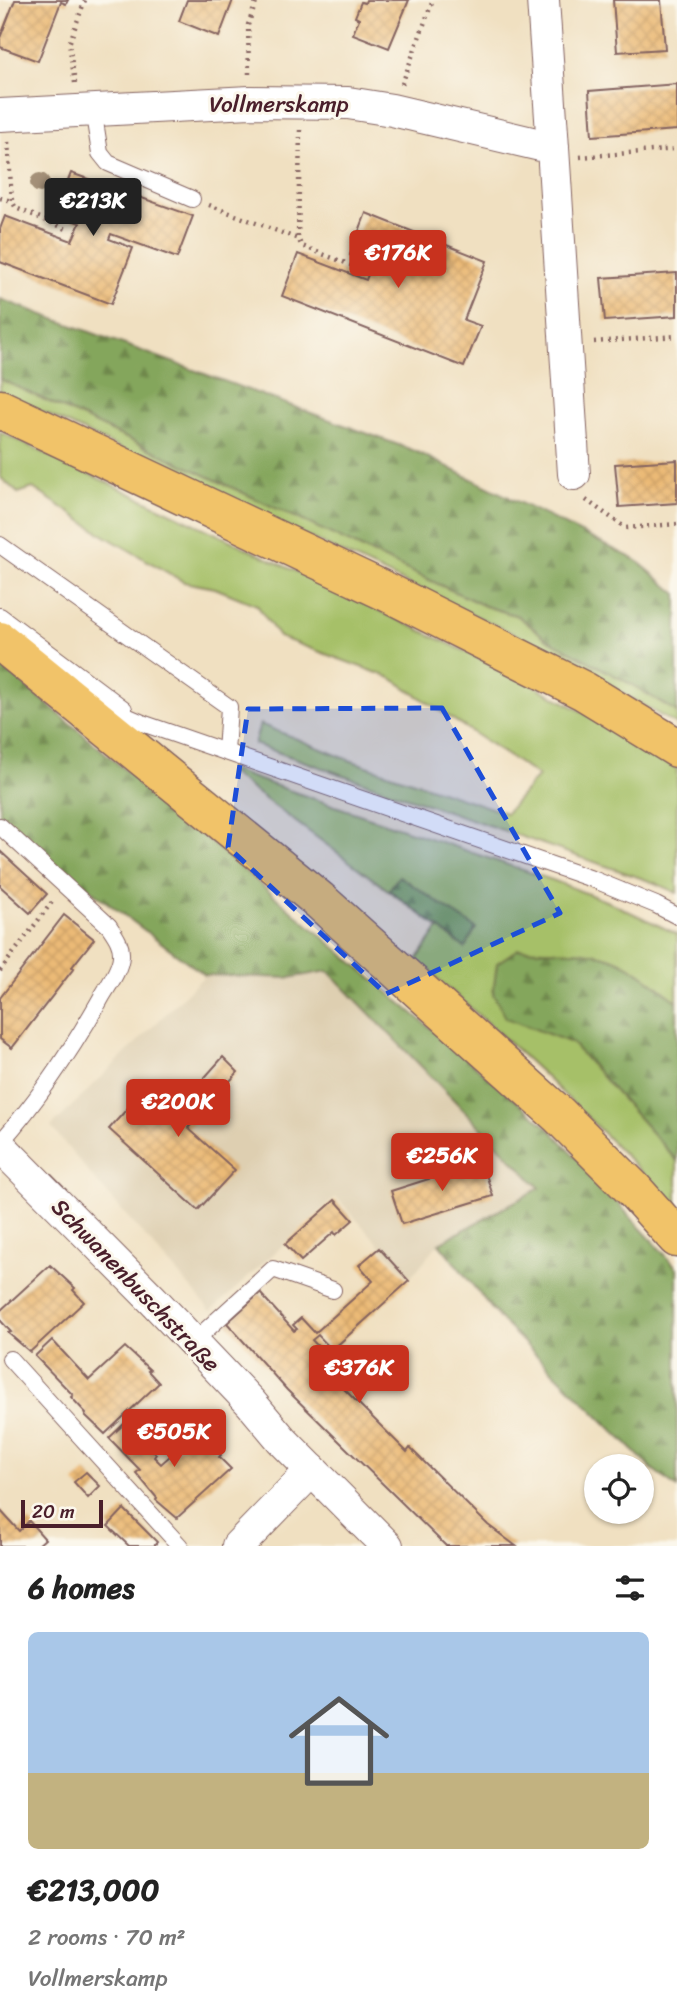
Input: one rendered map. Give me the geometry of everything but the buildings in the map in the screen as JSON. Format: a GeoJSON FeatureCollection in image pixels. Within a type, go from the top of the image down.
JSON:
{"type":"FeatureCollection","features":[{"type":"Feature","properties":{"kind":"highway"},"geometry":{"type":"LineString","coordinates":[[0,409],[388,593],[584,691],[677,748]]}},
{"type":"Feature","properties":{"kind":"highway"},"geometry":{"type":"LineString","coordinates":[[0,641],[319,900],[559,1115],[633,1189],[677,1238]]}},
{"type":"Feature","properties":{"kind":"street"},"geometry":{"type":"LineString","coordinates":[[543,0],[574,474]]}},
{"type":"Feature","properties":{"kind":"street","name":"Vollmerskamp"},"geometry":{"type":"LineString","coordinates":[[3,114],[301,101],[348,103],[392,110],[553,154]]}},
{"type":"Feature","properties":{"kind":"street","name":"Schwanenbuschstraße"},"geometry":{"type":"LineString","coordinates":[[0,1144],[387,1546]]}},
{"type":"Feature","properties":{"kind":"street"},"geometry":{"type":"LineString","coordinates":[[238,1546],[312,1470]]}},
{"type":"Feature","properties":{"kind":"lane"},"geometry":{"type":"LineString","coordinates":[[93,109],[100,153],[107,163],[192,199]]}},
{"type":"Feature","properties":{"kind":"lane"},"geometry":{"type":"LineString","coordinates":[[0,545],[229,707],[226,752]]}},
{"type":"Feature","properties":{"kind":"lane"},"geometry":{"type":"LineString","coordinates":[[0,616],[145,724]]}},
{"type":"Feature","properties":{"kind":"lane"},"geometry":{"type":"LineString","coordinates":[[53,684],[145,724],[595,880],[677,916]]}},
{"type":"Feature","properties":{"kind":"lane"},"geometry":{"type":"LineString","coordinates":[[0,826],[109,926],[118,940],[121,957],[115,974],[79,1037],[28,1111],[0,1144]]}},
{"type":"Feature","properties":{"kind":"lane"},"geometry":{"type":"LineString","coordinates":[[193,1342],[273,1269],[333,1290]]}},
{"type":"Feature","properties":{"kind":"lane"},"geometry":{"type":"LineString","coordinates":[[10,1359],[180,1546]]}},
{"type":"Feature","properties":{"kind":"path"},"geometry":{"type":"LineString","coordinates":[[74,73],[69,44],[85,0]]}},
{"type":"Feature","properties":{"kind":"path"},"geometry":{"type":"LineString","coordinates":[[248,67],[248,25],[257,0]]}},
{"type":"Feature","properties":{"kind":"path"},"geometry":{"type":"LineString","coordinates":[[392,110],[433,0]]}},
{"type":"Feature","properties":{"kind":"path"},"geometry":{"type":"LineString","coordinates":[[301,101],[298,239],[302,246],[362,269]]}},
{"type":"Feature","properties":{"kind":"path"},"geometry":{"type":"LineString","coordinates":[[3,114],[12,201],[16,208],[69,230]]}},
{"type":"Feature","properties":{"kind":"path"},"geometry":{"type":"LineString","coordinates":[[553,154],[677,149]]}},
{"type":"Feature","properties":{"kind":"path"},"geometry":{"type":"LineString","coordinates":[[0,198],[12,201]]}},
{"type":"Feature","properties":{"kind":"path"},"geometry":{"type":"LineString","coordinates":[[192,199],[298,239]]}},
{"type":"Feature","properties":{"kind":"path"},"geometry":{"type":"LineString","coordinates":[[565,344],[677,336]]}},
{"type":"Feature","properties":{"kind":"path"},"geometry":{"type":"LineString","coordinates":[[574,474],[587,503],[626,528],[677,524]]}},
{"type":"Feature","properties":{"kind":"path"},"geometry":{"type":"LineString","coordinates":[[0,971],[65,885]]}},
{"type":"Feature","properties":{"kind":"highlighted area"},"geometry":{"type":"Polygon","coordinates":[[[442,708],[560,913],[386,994],[228,847],[248,709],[442,708]]]}},
{"type":"Feature","properties":{"kind":"shaded area"},"geometry":{"type":"Polygon","coordinates":[[[327,971],[540,1189],[439,1243],[410,1278],[336,1197],[211,1311],[51,1127],[205,975],[289,978],[327,971]]]}},
{"type":"Feature","properties":{"kind":"green space"},"geometry":{"type":"Polygon","coordinates":[[[0,299],[415,451],[636,560],[677,594],[677,712],[547,639],[518,616],[485,606],[0,379],[0,299]]]}},
{"type":"Feature","properties":{"kind":"green space"},"geometry":{"type":"Polygon","coordinates":[[[0,379],[485,606],[518,616],[547,639],[677,712],[677,725],[544,648],[0,392],[0,379]]]}},
{"type":"Feature","properties":{"kind":"green space"},"geometry":{"type":"Polygon","coordinates":[[[0,432],[509,672],[618,731],[677,769],[677,893],[655,883],[254,744],[260,724],[349,760],[506,813],[538,776],[391,678],[279,637],[257,605],[215,588],[184,582],[105,536],[33,488],[18,493],[0,477],[0,432]]]}},
{"type":"Feature","properties":{"kind":"green space"},"geometry":{"type":"Polygon","coordinates":[[[0,664],[551,1130],[677,1268],[677,1488],[654,1470],[654,1454],[637,1454],[500,1319],[439,1243],[540,1188],[328,971],[289,978],[205,975],[0,823],[0,664]]]}},
{"type":"Feature","properties":{"kind":"green space"},"geometry":{"type":"Polygon","coordinates":[[[233,771],[555,881],[611,903],[677,934],[677,1210],[551,1081],[416,961],[439,928],[230,773],[233,771]]]}},
{"type":"Feature","properties":{"kind":"green space"},"geometry":{"type":"Polygon","coordinates":[[[399,876],[476,928],[465,948],[389,890],[399,876]]]}},
{"type":"Feature","properties":{"kind":"green space"},"geometry":{"type":"Polygon","coordinates":[[[518,949],[575,951],[609,957],[636,970],[677,1001],[677,1161],[572,1043],[506,1018],[493,994],[497,963],[518,949]]]}}]}
